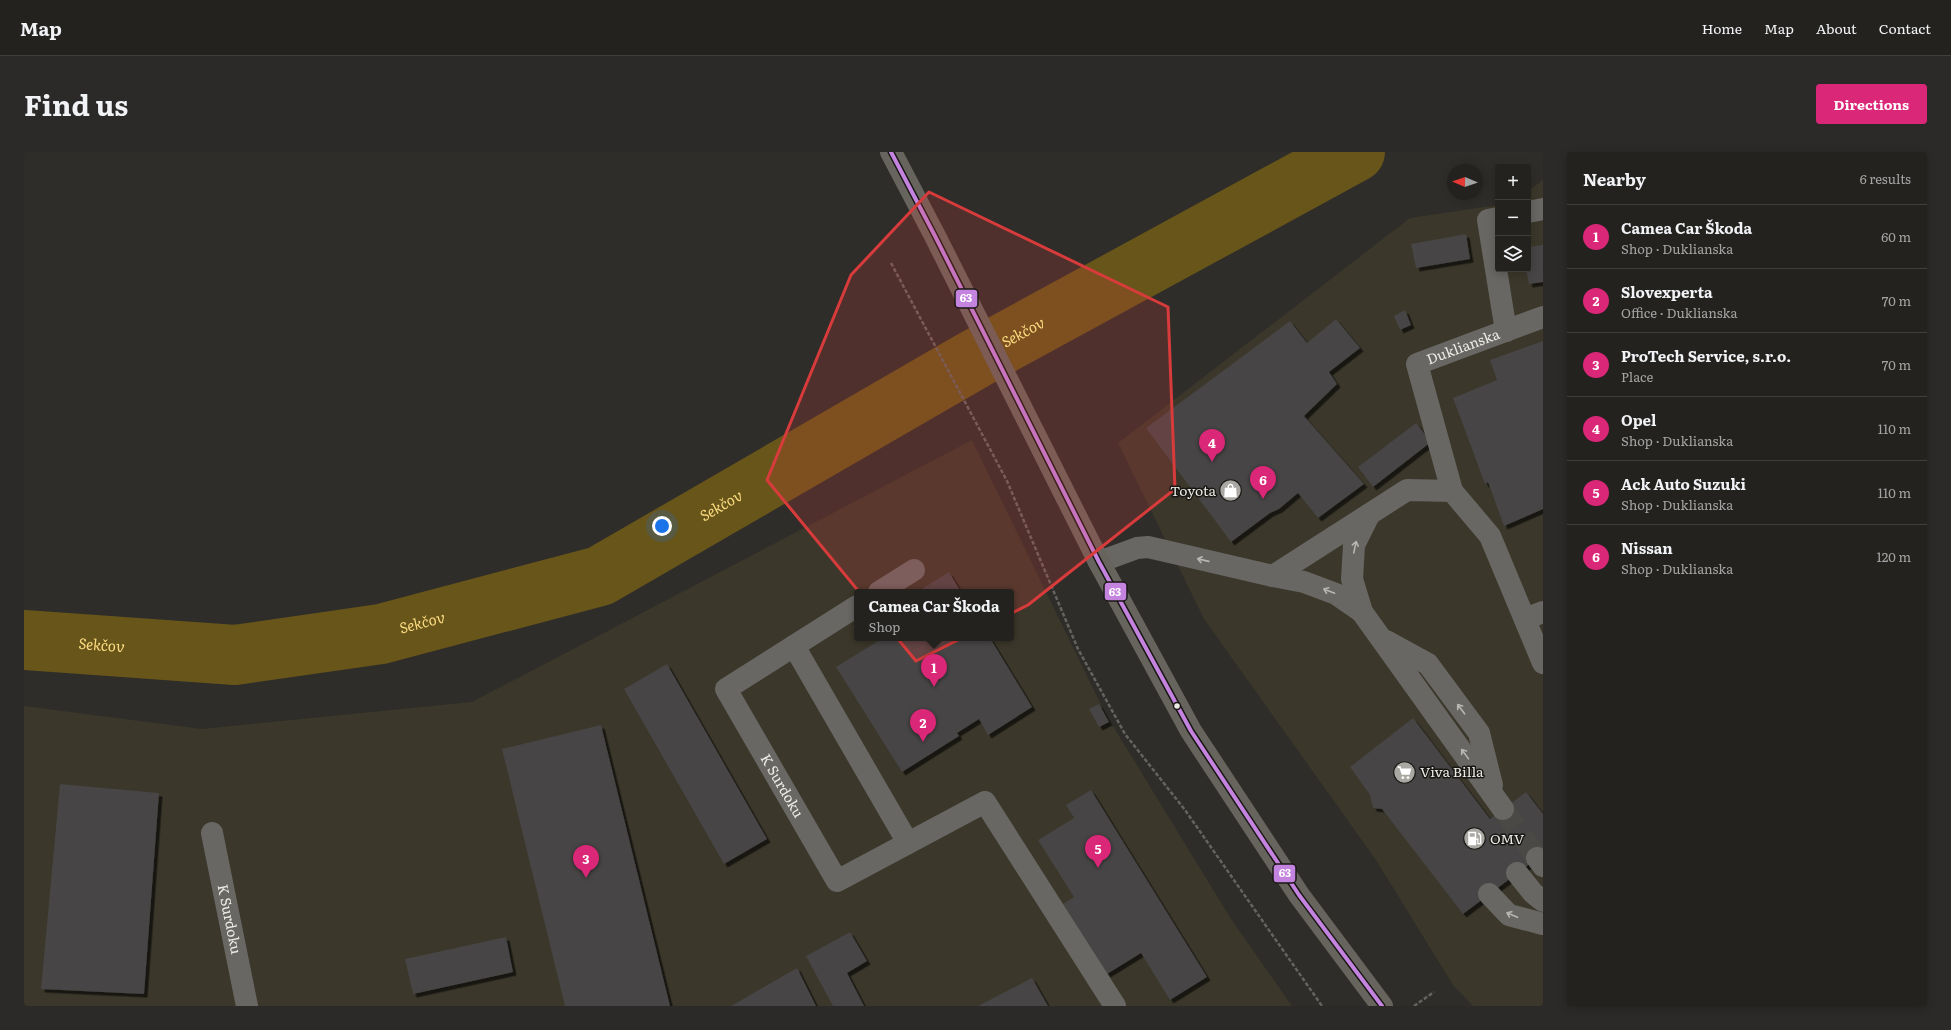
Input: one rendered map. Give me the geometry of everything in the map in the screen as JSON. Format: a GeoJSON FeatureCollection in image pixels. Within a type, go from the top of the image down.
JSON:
{"type":"FeatureCollection","features":[{"type":"Feature","properties":{"kind":"main road"},"geometry":{"type":"LineString","coordinates":[[891,152],[935,236],[1099,562],[1191,730],[1299,895],[1382,1006]]}},
{"type":"Feature","properties":{"kind":"lane"},"geometry":{"type":"LineString","coordinates":[[1531,211],[1543,209]]}},
{"type":"Feature","properties":{"kind":"lane"},"geometry":{"type":"LineString","coordinates":[[1495,219],[1488,220],[1506,331]]}},
{"type":"Feature","properties":{"kind":"lane","name":"Duklianska"},"geometry":{"type":"LineString","coordinates":[[1543,317],[1417,364],[1452,491],[1490,536],[1534,615],[1543,663]]}},
{"type":"Feature","properties":{"kind":"lane"},"geometry":{"type":"LineString","coordinates":[[1273,576],[1407,490],[1452,491]]}},
{"type":"Feature","properties":{"kind":"lane"},"geometry":{"type":"LineString","coordinates":[[1362,612],[1352,579],[1354,545],[1369,514]]}},
{"type":"Feature","properties":{"kind":"lane"},"geometry":{"type":"LineString","coordinates":[[1099,562],[1137,548],[1148,547],[1304,582],[1336,594],[1362,612],[1381,638],[1428,664],[1479,733],[1499,802]]}},
{"type":"Feature","properties":{"kind":"lane"},"geometry":{"type":"LineString","coordinates":[[884,589],[914,570]]}},
{"type":"Feature","properties":{"kind":"lane","name":"K Surdoku"},"geometry":{"type":"LineString","coordinates":[[854,608],[726,689],[837,881],[985,802],[1115,1006]]}},
{"type":"Feature","properties":{"kind":"lane"},"geometry":{"type":"LineString","coordinates":[[794,646],[908,843]]}},
{"type":"Feature","properties":{"kind":"lane","name":"K Surdoku"},"geometry":{"type":"LineString","coordinates":[[212,833],[247,1006]]}},
{"type":"Feature","properties":{"kind":"lane"},"geometry":{"type":"LineString","coordinates":[[1517,873],[1533,893],[1543,901]]}},
{"type":"Feature","properties":{"kind":"lane"},"geometry":{"type":"LineString","coordinates":[[1489,894],[1509,915],[1543,924]]}},
{"type":"Feature","properties":{"kind":"path"},"geometry":{"type":"LineString","coordinates":[[891,263],[1007,482],[1078,649],[1126,734],[1185,810],[1322,1006]]}},
{"type":"Feature","properties":{"kind":"path"},"geometry":{"type":"LineString","coordinates":[[1414,1006],[1434,992]]}},
{"type":"Feature","properties":{"kind":"highlighted area"},"geometry":{"type":"Polygon","coordinates":[[[929,192],[1168,307],[1175,489],[1028,605],[916,661],[767,480],[851,275],[929,192]]]}},
{"type":"Feature","properties":{"kind":"shaded area"},"geometry":{"type":"Polygon","coordinates":[[[1543,180],[1543,1006],[1473,1006],[1453,985],[1376,860],[1204,619],[1118,443],[1410,218],[1495,205],[1495,272],[1531,272],[1531,189],[1543,180]]]}},
{"type":"Feature","properties":{"kind":"shaded area"},"geometry":{"type":"Polygon","coordinates":[[[972,440],[1105,713],[1231,919],[1292,1006],[24,1006],[24,706],[202,729],[472,702],[972,440]]]}},
{"type":"Feature","properties":{"kind":"building"},"geometry":{"type":"Polygon","coordinates":[[[1466,234],[1470,259],[1416,268],[1411,244],[1466,234]]]}},
{"type":"Feature","properties":{"kind":"building"},"geometry":{"type":"Polygon","coordinates":[[[1543,245],[1543,282],[1529,284],[1527,272],[1531,272],[1531,247],[1543,245]]]}},
{"type":"Feature","properties":{"kind":"building"},"geometry":{"type":"Polygon","coordinates":[[[1405,310],[1411,325],[1400,330],[1394,316],[1405,310]]]}},
{"type":"Feature","properties":{"kind":"building"},"geometry":{"type":"Polygon","coordinates":[[[1336,319],[1360,348],[1329,372],[1337,384],[1304,416],[1364,484],[1318,518],[1298,493],[1279,509],[1270,513],[1231,542],[1146,428],[1290,321],[1307,343],[1336,319]]]}},
{"type":"Feature","properties":{"kind":"building"},"geometry":{"type":"Polygon","coordinates":[[[1543,341],[1543,509],[1504,526],[1488,482],[1485,484],[1453,398],[1497,380],[1490,360],[1543,341]]]}},
{"type":"Feature","properties":{"kind":"building"},"geometry":{"type":"Polygon","coordinates":[[[1416,423],[1431,442],[1373,487],[1358,467],[1416,423]]]}},
{"type":"Feature","properties":{"kind":"building"},"geometry":{"type":"Polygon","coordinates":[[[949,572],[959,589],[922,589],[949,572]]]}},
{"type":"Feature","properties":{"kind":"building"},"geometry":{"type":"Polygon","coordinates":[[[878,641],[992,641],[1032,707],[988,735],[979,719],[957,733],[959,736],[902,772],[836,667],[878,641]]]}},
{"type":"Feature","properties":{"kind":"building"},"geometry":{"type":"Polygon","coordinates":[[[667,664],[767,839],[724,864],[624,689],[667,664]]]}},
{"type":"Feature","properties":{"kind":"building"},"geometry":{"type":"Polygon","coordinates":[[[1099,704],[1109,722],[1099,727],[1089,709],[1099,704]]]}},
{"type":"Feature","properties":{"kind":"building","name":"OMV"},"geometry":{"type":"Polygon","coordinates":[[[1413,718],[1490,819],[1526,792],[1543,814],[1543,854],[1463,914],[1382,809],[1373,808],[1370,795],[1350,767],[1413,718]]]}},
{"type":"Feature","properties":{"kind":"building"},"geometry":{"type":"Polygon","coordinates":[[[601,725],[670,1006],[565,1006],[502,749],[601,725]]]}},
{"type":"Feature","properties":{"kind":"building"},"geometry":{"type":"Polygon","coordinates":[[[60,784],[159,793],[144,994],[41,989],[60,784]]]}},
{"type":"Feature","properties":{"kind":"building"},"geometry":{"type":"Polygon","coordinates":[[[1091,790],[1207,977],[1170,1000],[1141,953],[1107,974],[1063,904],[1074,897],[1038,840],[1074,818],[1066,805],[1091,790]]]}},
{"type":"Feature","properties":{"kind":"building"},"geometry":{"type":"Polygon","coordinates":[[[850,932],[867,961],[847,973],[864,1006],[833,1006],[806,956],[850,932]]]}},
{"type":"Feature","properties":{"kind":"building"},"geometry":{"type":"Polygon","coordinates":[[[506,937],[513,972],[413,994],[405,959],[506,937]]]}},
{"type":"Feature","properties":{"kind":"building"},"geometry":{"type":"Polygon","coordinates":[[[797,968],[816,1006],[731,1006],[797,968]]]}},
{"type":"Feature","properties":{"kind":"building"},"geometry":{"type":"Polygon","coordinates":[[[1032,978],[1048,1006],[978,1006],[1032,978]]]}},
{"type":"Feature","properties":{"kind":"waterway","name":"Sekčov"},"geometry":{"type":"LineString","coordinates":[[24,640],[235,655],[381,634],[600,576],[975,359],[1355,152]]}},
{"type":"Feature","properties":{"kind":"tunnel"},"geometry":{"type":"LineString","coordinates":[[1503,809],[1537,858]]}},
{"type":"Feature","properties":{"kind":"transit line","name":"63"},"geometry":{"type":"LineString","coordinates":[[891,152],[935,236],[1099,562],[1191,731],[1299,895],[1382,1006]]}},
{"type":"Feature","properties":{"kind":"place","name":"Opel"},"geometry":{"type":"Point","coordinates":[1212,462]}},
{"type":"Feature","properties":{"kind":"place","name":"Toyota"},"geometry":{"type":"Point","coordinates":[1231,491]}},
{"type":"Feature","properties":{"kind":"place","name":"Nissan"},"geometry":{"type":"Point","coordinates":[1263,499]}},
{"type":"Feature","properties":{"kind":"place","name":"Camea Car Škoda"},"geometry":{"type":"Point","coordinates":[934,687]}},
{"type":"Feature","properties":{"kind":"place","name":"Slovexperta"},"geometry":{"type":"Point","coordinates":[923,742]}},
{"type":"Feature","properties":{"kind":"place","name":"Viva Billa"},"geometry":{"type":"Point","coordinates":[1404,772]}},
{"type":"Feature","properties":{"kind":"place","name":"OMV"},"geometry":{"type":"Point","coordinates":[1474,839]}},
{"type":"Feature","properties":{"kind":"place","name":"Ack Auto Suzuki"},"geometry":{"type":"Point","coordinates":[1098,868]}},
{"type":"Feature","properties":{"kind":"place","name":"ProTech Service, s.r.o."},"geometry":{"type":"Point","coordinates":[586,878]}}]}
